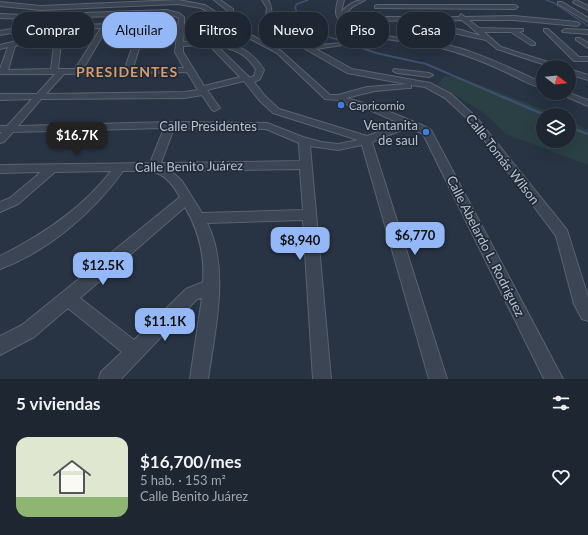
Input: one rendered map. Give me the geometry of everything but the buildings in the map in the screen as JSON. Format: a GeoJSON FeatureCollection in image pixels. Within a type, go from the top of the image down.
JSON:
{"type":"FeatureCollection","features":[{"type":"Feature","properties":{"kind":"street"},"geometry":{"type":"LineString","coordinates":[[217,0],[232,12]]}},
{"type":"Feature","properties":{"kind":"street","name":"Calle Tomás Wilson"},"geometry":{"type":"LineString","coordinates":[[265,0],[269,4],[270,12]]}},
{"type":"Feature","properties":{"kind":"street"},"geometry":{"type":"LineString","coordinates":[[338,12],[341,0]]}},
{"type":"Feature","properties":{"kind":"street"},"geometry":{"type":"LineString","coordinates":[[344,12],[350,6],[362,0]]}},
{"type":"Feature","properties":{"kind":"street"},"geometry":{"type":"LineString","coordinates":[[374,0],[381,12]]}},
{"type":"Feature","properties":{"kind":"street"},"geometry":{"type":"LineString","coordinates":[[444,0],[463,18],[500,48],[538,60]]}},
{"type":"Feature","properties":{"kind":"street"},"geometry":{"type":"LineString","coordinates":[[0,4],[40,8],[178,2],[193,4],[213,12]]}},
{"type":"Feature","properties":{"kind":"street"},"geometry":{"type":"LineString","coordinates":[[576,2],[588,8]]}},
{"type":"Feature","properties":{"kind":"street"},"geometry":{"type":"LineString","coordinates":[[560,3],[588,20]]}},
{"type":"Feature","properties":{"kind":"street"},"geometry":{"type":"LineString","coordinates":[[378,7],[515,7]]}},
{"type":"Feature","properties":{"kind":"street"},"geometry":{"type":"LineString","coordinates":[[177,14],[182,18],[179,52],[189,70],[215,108]]}},
{"type":"Feature","properties":{"kind":"street"},"geometry":{"type":"LineString","coordinates":[[580,16],[588,15]]}},
{"type":"Feature","properties":{"kind":"street"},"geometry":{"type":"LineString","coordinates":[[0,16],[12,16]]}},
{"type":"Feature","properties":{"kind":"street"},"geometry":{"type":"LineString","coordinates":[[568,17],[588,31]]}},
{"type":"Feature","properties":{"kind":"street"},"geometry":{"type":"LineString","coordinates":[[396,18],[416,25],[460,32],[489,40]]}},
{"type":"Feature","properties":{"kind":"street"},"geometry":{"type":"LineString","coordinates":[[389,25],[396,18],[514,18],[577,24]]}},
{"type":"Feature","properties":{"kind":"street"},"geometry":{"type":"LineString","coordinates":[[180,30],[185,29]]}},
{"type":"Feature","properties":{"kind":"street"},"geometry":{"type":"LineString","coordinates":[[477,30],[521,30]]}},
{"type":"Feature","properties":{"kind":"street"},"geometry":{"type":"LineString","coordinates":[[512,30],[533,44]]}},
{"type":"Feature","properties":{"kind":"street"},"geometry":{"type":"LineString","coordinates":[[588,31],[546,30],[576,59],[588,59]]}},
{"type":"Feature","properties":{"kind":"street"},"geometry":{"type":"LineString","coordinates":[[0,33],[12,31]]}},
{"type":"Feature","properties":{"kind":"street"},"geometry":{"type":"LineString","coordinates":[[77,72],[102,31]]}},
{"type":"Feature","properties":{"kind":"street","name":"Calle Abelardo L. Rodríguez"},"geometry":{"type":"LineString","coordinates":[[251,37],[279,52],[328,97],[341,98],[344,101],[375,109],[421,128],[427,132],[554,379]]}},
{"type":"Feature","properties":{"kind":"street"},"geometry":{"type":"LineString","coordinates":[[389,38],[429,43],[452,48],[497,65],[536,83]]}},
{"type":"Feature","properties":{"kind":"street"},"geometry":{"type":"LineString","coordinates":[[554,38],[588,39]]}},
{"type":"Feature","properties":{"kind":"street"},"geometry":{"type":"LineString","coordinates":[[578,39],[588,46]]}},
{"type":"Feature","properties":{"kind":"street"},"geometry":{"type":"LineString","coordinates":[[180,44],[185,44]]}},
{"type":"Feature","properties":{"kind":"street"},"geometry":{"type":"LineString","coordinates":[[12,45],[1,72],[189,70]]}},
{"type":"Feature","properties":{"kind":"street"},"geometry":{"type":"LineString","coordinates":[[0,47],[12,45]]}},
{"type":"Feature","properties":{"kind":"street"},"geometry":{"type":"LineString","coordinates":[[0,140],[5,129],[39,97],[58,72],[59,48]]}},
{"type":"Feature","properties":{"kind":"street"},"geometry":{"type":"LineString","coordinates":[[128,71],[136,48]]}},
{"type":"Feature","properties":{"kind":"street"},"geometry":{"type":"LineString","coordinates":[[215,48],[248,79],[262,98],[276,111],[359,136],[366,140],[438,379]]}},
{"type":"Feature","properties":{"kind":"street"},"geometry":{"type":"LineString","coordinates":[[0,97],[185,95],[257,77],[260,70],[253,58],[232,48]]}},
{"type":"Feature","properties":{"kind":"street","name":"Calle Tomás Wilson"},"geometry":{"type":"LineString","coordinates":[[311,48],[350,71],[428,80],[474,118],[562,234],[582,304],[588,313]]}},
{"type":"Feature","properties":{"kind":"street"},"geometry":{"type":"LineString","coordinates":[[576,73],[588,78]]}},
{"type":"Feature","properties":{"kind":"street"},"geometry":{"type":"LineString","coordinates":[[341,98],[342,96],[351,92],[428,80]]}},
{"type":"Feature","properties":{"kind":"street"},"geometry":{"type":"LineString","coordinates":[[576,98],[588,103]]}},
{"type":"Feature","properties":{"kind":"street","name":"Calle Presidentes"},"geometry":{"type":"LineString","coordinates":[[5,129],[170,125],[267,126],[278,129],[304,141],[340,147],[366,140],[409,124]]}},
{"type":"Feature","properties":{"kind":"street"},"geometry":{"type":"LineString","coordinates":[[170,125],[154,167],[167,172],[179,183],[199,218],[209,245],[211,287],[199,379]]}},
{"type":"Feature","properties":{"kind":"street"},"geometry":{"type":"LineString","coordinates":[[304,141],[322,379]]}},
{"type":"Feature","properties":{"kind":"street","name":"Calle Benito Juárez"},"geometry":{"type":"LineString","coordinates":[[0,169],[306,165]]}},
{"type":"Feature","properties":{"kind":"street"},"geometry":{"type":"LineString","coordinates":[[0,263],[37,243],[76,216],[103,190],[120,167]]}},
{"type":"Feature","properties":{"kind":"street"},"geometry":{"type":"LineString","coordinates":[[0,207],[14,201],[53,168]]}},
{"type":"Feature","properties":{"kind":"street"},"geometry":{"type":"LineString","coordinates":[[0,346],[28,331],[187,198]]}},
{"type":"Feature","properties":{"kind":"street"},"geometry":{"type":"LineString","coordinates":[[199,218],[309,215]]}},
{"type":"Feature","properties":{"kind":"street"},"geometry":{"type":"LineString","coordinates":[[108,379],[192,294],[211,287]]}},
{"type":"Feature","properties":{"kind":"street"},"geometry":{"type":"LineString","coordinates":[[68,298],[135,352]]}},
{"type":"Feature","properties":{"kind":"green space"},"geometry":{"type":"Polygon","coordinates":[[[444,76],[460,77],[539,108],[536,108],[536,145],[506,134],[484,113],[438,85],[444,76]]]}},
{"type":"Feature","properties":{"kind":"green space"},"geometry":{"type":"Polygon","coordinates":[[[576,124],[588,130],[588,165],[543,148],[576,148],[576,124]]]}},
{"type":"Feature","properties":{"kind":"waterway"},"geometry":{"type":"LineString","coordinates":[[308,0],[297,4],[295,7],[298,16],[304,17],[304,20],[316,26],[320,34],[336,39]]}},
{"type":"Feature","properties":{"kind":"waterway"},"geometry":{"type":"LineString","coordinates":[[546,0],[554,3],[588,26]]}},
{"type":"Feature","properties":{"kind":"waterway"},"geometry":{"type":"LineString","coordinates":[[362,48],[376,53],[426,64],[505,98]]}},
{"type":"Feature","properties":{"kind":"waterway"},"geometry":{"type":"LineString","coordinates":[[503,97],[536,111]]}},
{"type":"Feature","properties":{"kind":"waterway"},"geometry":{"type":"LineString","coordinates":[[576,130],[588,134]]}},
{"type":"Feature","properties":{"kind":"place","name":"Capricornio"},"geometry":{"type":"Point","coordinates":[341,105]}},
{"type":"Feature","properties":{"kind":"place","name":"Ventanita de saul"},"geometry":{"type":"Point","coordinates":[426,132]}},
{"type":"Feature","properties":{"kind":"district","name":"PRESIDENTES"},"geometry":{"type":"Point","coordinates":[127,71]}}]}
